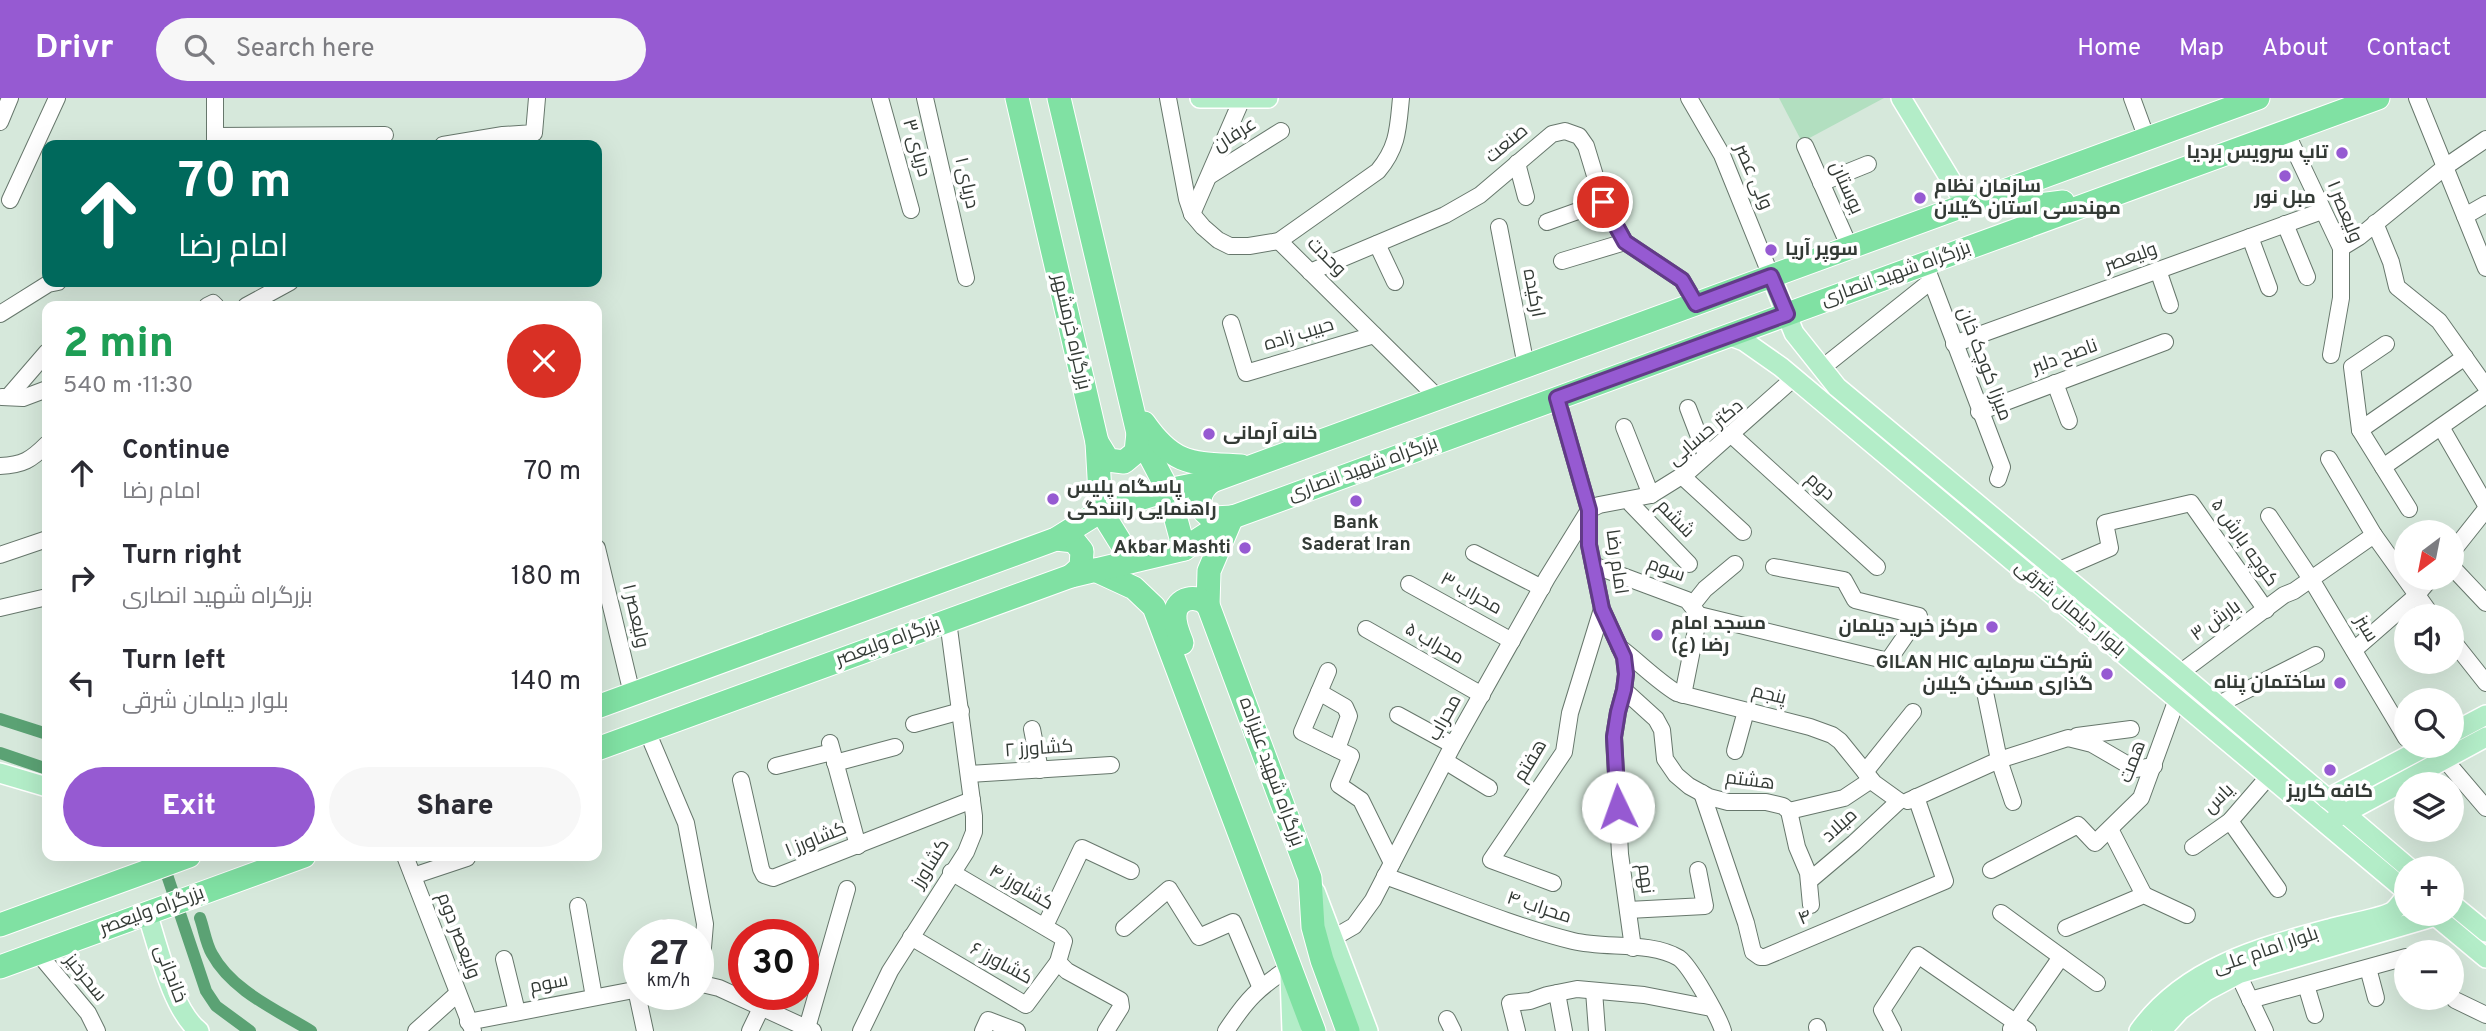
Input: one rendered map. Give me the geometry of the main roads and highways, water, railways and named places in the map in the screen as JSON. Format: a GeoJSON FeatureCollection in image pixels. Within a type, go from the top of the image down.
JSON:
{"type":"FeatureCollection","features":[{"type":"Feature","properties":{"kind":"highway"},"geometry":{"type":"LineString","coordinates":[[1059,98],[1138,433],[1135,455],[1121,463],[1108,460],[1097,442]]}},
{"type":"Feature","properties":{"kind":"highway","name":"بزرگراه شهید انصاری"},"geometry":{"type":"LineString","coordinates":[[1184,549],[1233,517],[1728,335],[1779,295],[1850,247],[2258,98]]}},
{"type":"Feature","properties":{"kind":"highway","name":"بزرگراه شهید انصاری"},"geometry":{"type":"LineString","coordinates":[[1101,512],[1168,490],[1212,481],[1696,304],[1779,295],[1928,272],[2131,188],[2378,98]]}},
{"type":"Feature","properties":{"kind":"highway","name":"بزرگراه خرمشهر"},"geometry":{"type":"LineString","coordinates":[[1013,100],[1097,442],[1101,512],[1132,561]]}},
{"type":"Feature","properties":{"kind":"highway"},"geometry":{"type":"LineString","coordinates":[[2015,187],[2021,201],[2036,207],[2131,188]]}},
{"type":"Feature","properties":{"kind":"highway"},"geometry":{"type":"LineString","coordinates":[[1131,403],[1159,443],[1177,456],[1197,463],[1251,467]]}},
{"type":"Feature","properties":{"kind":"highway"},"geometry":{"type":"LineString","coordinates":[[1138,433],[1168,490],[1184,549]]}},
{"type":"Feature","properties":{"kind":"highway"},"geometry":{"type":"LineString","coordinates":[[1212,481],[1200,495],[1203,511],[1217,519],[1233,517]]}},
{"type":"Feature","properties":{"kind":"highway","name":"بزرگراه ولیعصر"},"geometry":{"type":"LineString","coordinates":[[602,705],[1056,538],[1101,512]]}},
{"type":"Feature","properties":{"kind":"highway","name":"بزرگراه شهید علیزاده"},"geometry":{"type":"LineString","coordinates":[[1233,517],[1209,571],[1208,605],[1310,878],[1313,927],[1348,1031]]}},
{"type":"Feature","properties":{"kind":"highway"},"geometry":{"type":"LineString","coordinates":[[1056,538],[1074,541],[1082,551],[1081,567],[1071,576]]}},
{"type":"Feature","properties":{"kind":"highway","name":"بزرگراه ولیعصر"},"geometry":{"type":"LineString","coordinates":[[602,747],[1071,576],[1184,549]]}},
{"type":"Feature","properties":{"kind":"highway"},"geometry":{"type":"LineString","coordinates":[[1095,570],[1134,588],[1154,607],[1314,1031]]}},
{"type":"Feature","properties":{"kind":"highway"},"geometry":{"type":"LineString","coordinates":[[1194,708],[1194,686],[1175,622],[1175,612],[1188,598],[1198,598],[1208,605]]}},
{"type":"Feature","properties":{"kind":"highway","name":"بزرگراه ولیعصر"},"geometry":{"type":"LineString","coordinates":[[0,967],[290,861]]}},
{"type":"Feature","properties":{"kind":"highway","name":"بزرگراه ولیعصر"},"geometry":{"type":"LineString","coordinates":[[2,920],[144,863]]}},
{"type":"Feature","properties":{"kind":"main road"},"geometry":{"type":"LineString","coordinates":[[1199,98],[1268,98]]}},
{"type":"Feature","properties":{"kind":"main road"},"geometry":{"type":"LineString","coordinates":[[1901,98],[1966,205]]}},
{"type":"Feature","properties":{"kind":"main road","name":"بلوار دیلمان شرقی"},"geometry":{"type":"LineString","coordinates":[[1779,295],[1794,333],[1836,387],[2217,705],[2394,881]]}},
{"type":"Feature","properties":{"kind":"main road"},"geometry":{"type":"LineString","coordinates":[[1765,354],[1757,334],[1762,328],[1772,326],[1785,336],[1814,369],[1836,387]]}},
{"type":"Feature","properties":{"kind":"main road","name":"بلوار دیلمان شرقی"},"geometry":{"type":"LineString","coordinates":[[1728,335],[1765,354],[1797,380],[2269,776],[2319,805]]}},
{"type":"Feature","properties":{"kind":"main road"},"geometry":{"type":"LineString","coordinates":[[2177,699],[2180,673]]}},
{"type":"Feature","properties":{"kind":"main road"},"geometry":{"type":"LineString","coordinates":[[2464,727],[2486,715]]}},
{"type":"Feature","properties":{"kind":"main road"},"geometry":{"type":"LineString","coordinates":[[2397,758],[2371,776],[2319,805],[2333,819],[2486,737]]}},
{"type":"Feature","properties":{"kind":"main road"},"geometry":{"type":"LineString","coordinates":[[0,773],[42,786]]}},
{"type":"Feature","properties":{"kind":"main road"},"geometry":{"type":"LineString","coordinates":[[2371,776],[2370,784],[2374,790],[2383,794]]}},
{"type":"Feature","properties":{"kind":"main road"},"geometry":{"type":"LineString","coordinates":[[2345,814],[2395,856]]}},
{"type":"Feature","properties":{"kind":"main road"},"geometry":{"type":"LineString","coordinates":[[1310,878],[1368,1031]]}},
{"type":"Feature","properties":{"kind":"main road","name":"خانجانی"},"geometry":{"type":"LineString","coordinates":[[147,913],[174,996],[199,1031]]}},
{"type":"Feature","properties":{"kind":"main road"},"geometry":{"type":"LineString","coordinates":[[2464,914],[2486,932]]}},
{"type":"Feature","properties":{"kind":"main road","name":"بلوار امام علی"},"geometry":{"type":"LineString","coordinates":[[2139,1031],[2168,999],[2196,977],[2220,964],[2274,944],[2394,919]]}},
{"type":"Feature","properties":{"kind":"main road","name":"بلوار امام علی"},"geometry":{"type":"LineString","coordinates":[[2161,1031],[2206,991],[2238,974],[2394,920]]}},
{"type":"Feature","properties":{"kind":"main road"},"geometry":{"type":"LineString","coordinates":[[2447,926],[2486,958]]}},
{"type":"Feature","properties":{"kind":"main road"},"geometry":{"type":"LineString","coordinates":[[1290,967],[1292,1031]]}},
{"type":"Feature","properties":{"kind":"waterway"},"geometry":{"type":"LineString","coordinates":[[0,719],[42,732]]}},
{"type":"Feature","properties":{"kind":"waterway"},"geometry":{"type":"LineString","coordinates":[[0,753],[42,767]]}},
{"type":"Feature","properties":{"kind":"waterway"},"geometry":{"type":"LineString","coordinates":[[163,863],[206,991],[216,1006],[250,1031]]}},
{"type":"Feature","properties":{"kind":"waterway"},"geometry":{"type":"LineString","coordinates":[[200,918],[210,950],[231,979],[256,998],[311,1031]]}},
{"type":"Feature","properties":{"kind":"place","name":"تاپ سرویس بردیا"},"geometry":{"type":"Point","coordinates":[2342,153]}},
{"type":"Feature","properties":{"kind":"place","name":"مبل نور"},"geometry":{"type":"Point","coordinates":[2285,176]}},
{"type":"Feature","properties":{"kind":"place","name":"سازمان نظام مهندسی استان گیلان"},"geometry":{"type":"Point","coordinates":[1920,198]}},
{"type":"Feature","properties":{"kind":"place","name":"سوپر آریا"},"geometry":{"type":"Point","coordinates":[1771,250]}},
{"type":"Feature","properties":{"kind":"place","name":"خانه آرمانی"},"geometry":{"type":"Point","coordinates":[1209,434]}},
{"type":"Feature","properties":{"kind":"place","name":"پاسگاه پلیس راهنمایی رانندگی"},"geometry":{"type":"Point","coordinates":[1053,499]}},
{"type":"Feature","properties":{"kind":"place","name":"Bank Saderat Iran"},"geometry":{"type":"Point","coordinates":[1356,501]}},
{"type":"Feature","properties":{"kind":"place","name":"Akbar Mashti"},"geometry":{"type":"Point","coordinates":[1245,548]}},
{"type":"Feature","properties":{"kind":"place","name":"مرکز خرید دیلمان"},"geometry":{"type":"Point","coordinates":[1992,627]}},
{"type":"Feature","properties":{"kind":"place","name":"مسجد امام رضا (ع)"},"geometry":{"type":"Point","coordinates":[1657,635]}},
{"type":"Feature","properties":{"kind":"place","name":"GILAN HIC شرکت سرمایه گذاری مسکن گیلان"},"geometry":{"type":"Point","coordinates":[2107,674]}},
{"type":"Feature","properties":{"kind":"place","name":"ساختمان پناه"},"geometry":{"type":"Point","coordinates":[2340,683]}},
{"type":"Feature","properties":{"kind":"place","name":"کافه کاریز"},"geometry":{"type":"Point","coordinates":[2330,770]}}]}
